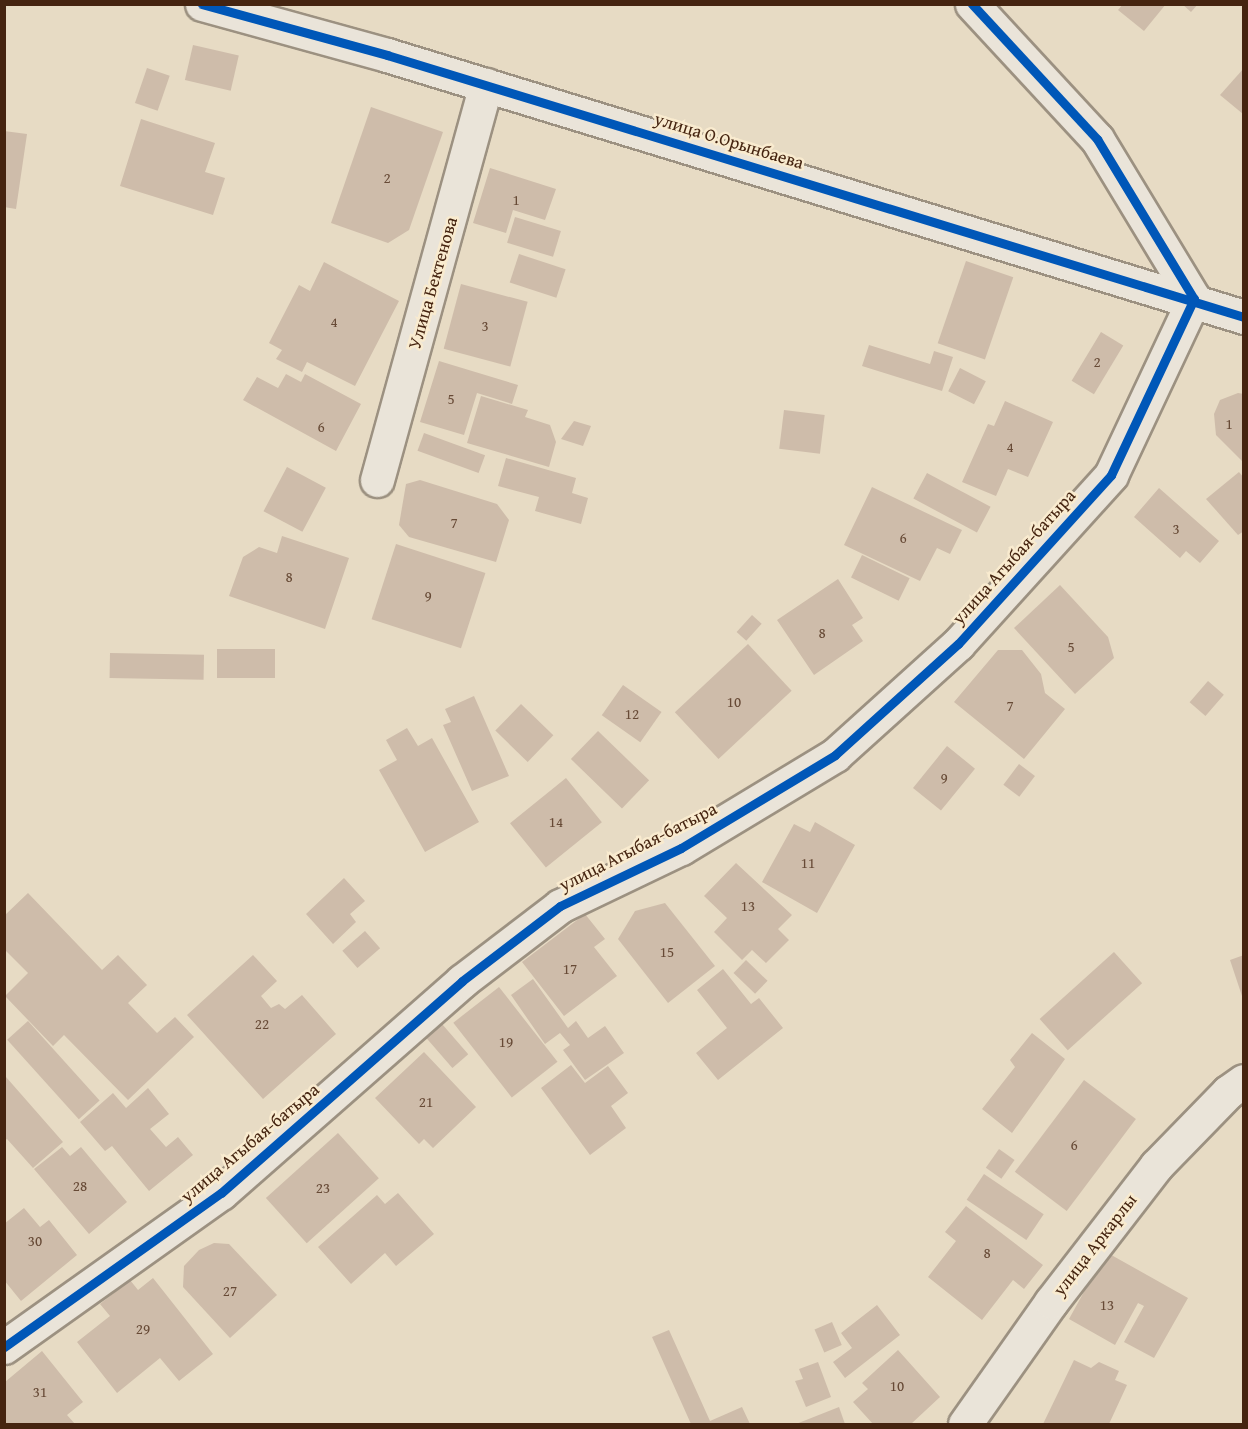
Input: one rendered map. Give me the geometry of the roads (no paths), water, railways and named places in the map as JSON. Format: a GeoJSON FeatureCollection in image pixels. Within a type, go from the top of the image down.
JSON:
{"type":"FeatureCollection","features":[{"type":"Feature","properties":{"kind":"street","name":"улица О.Орынбаева"},"geometry":{"type":"LineString","coordinates":[[202,4],[486,86],[1194,299],[1244,317]]}},
{"type":"Feature","properties":{"kind":"street"},"geometry":{"type":"LineString","coordinates":[[972,4],[1097,139],[1194,299]]}},
{"type":"Feature","properties":{"kind":"street","name":"Улица Бектенова"},"geometry":{"type":"LineString","coordinates":[[377,480],[486,86]]}},
{"type":"Feature","properties":{"kind":"street","name":"улица Агыбая-батыра"},"geometry":{"type":"LineString","coordinates":[[4,1347],[221,1194],[462,981],[560,906],[681,848],[835,755],[958,644],[1111,474],[1194,299]]}},
{"type":"Feature","properties":{"kind":"street","name":"улица Аркарлы"},"geometry":{"type":"LineString","coordinates":[[965,1425],[1051,1302],[1156,1166],[1227,1092],[1244,1081]]}}]}
